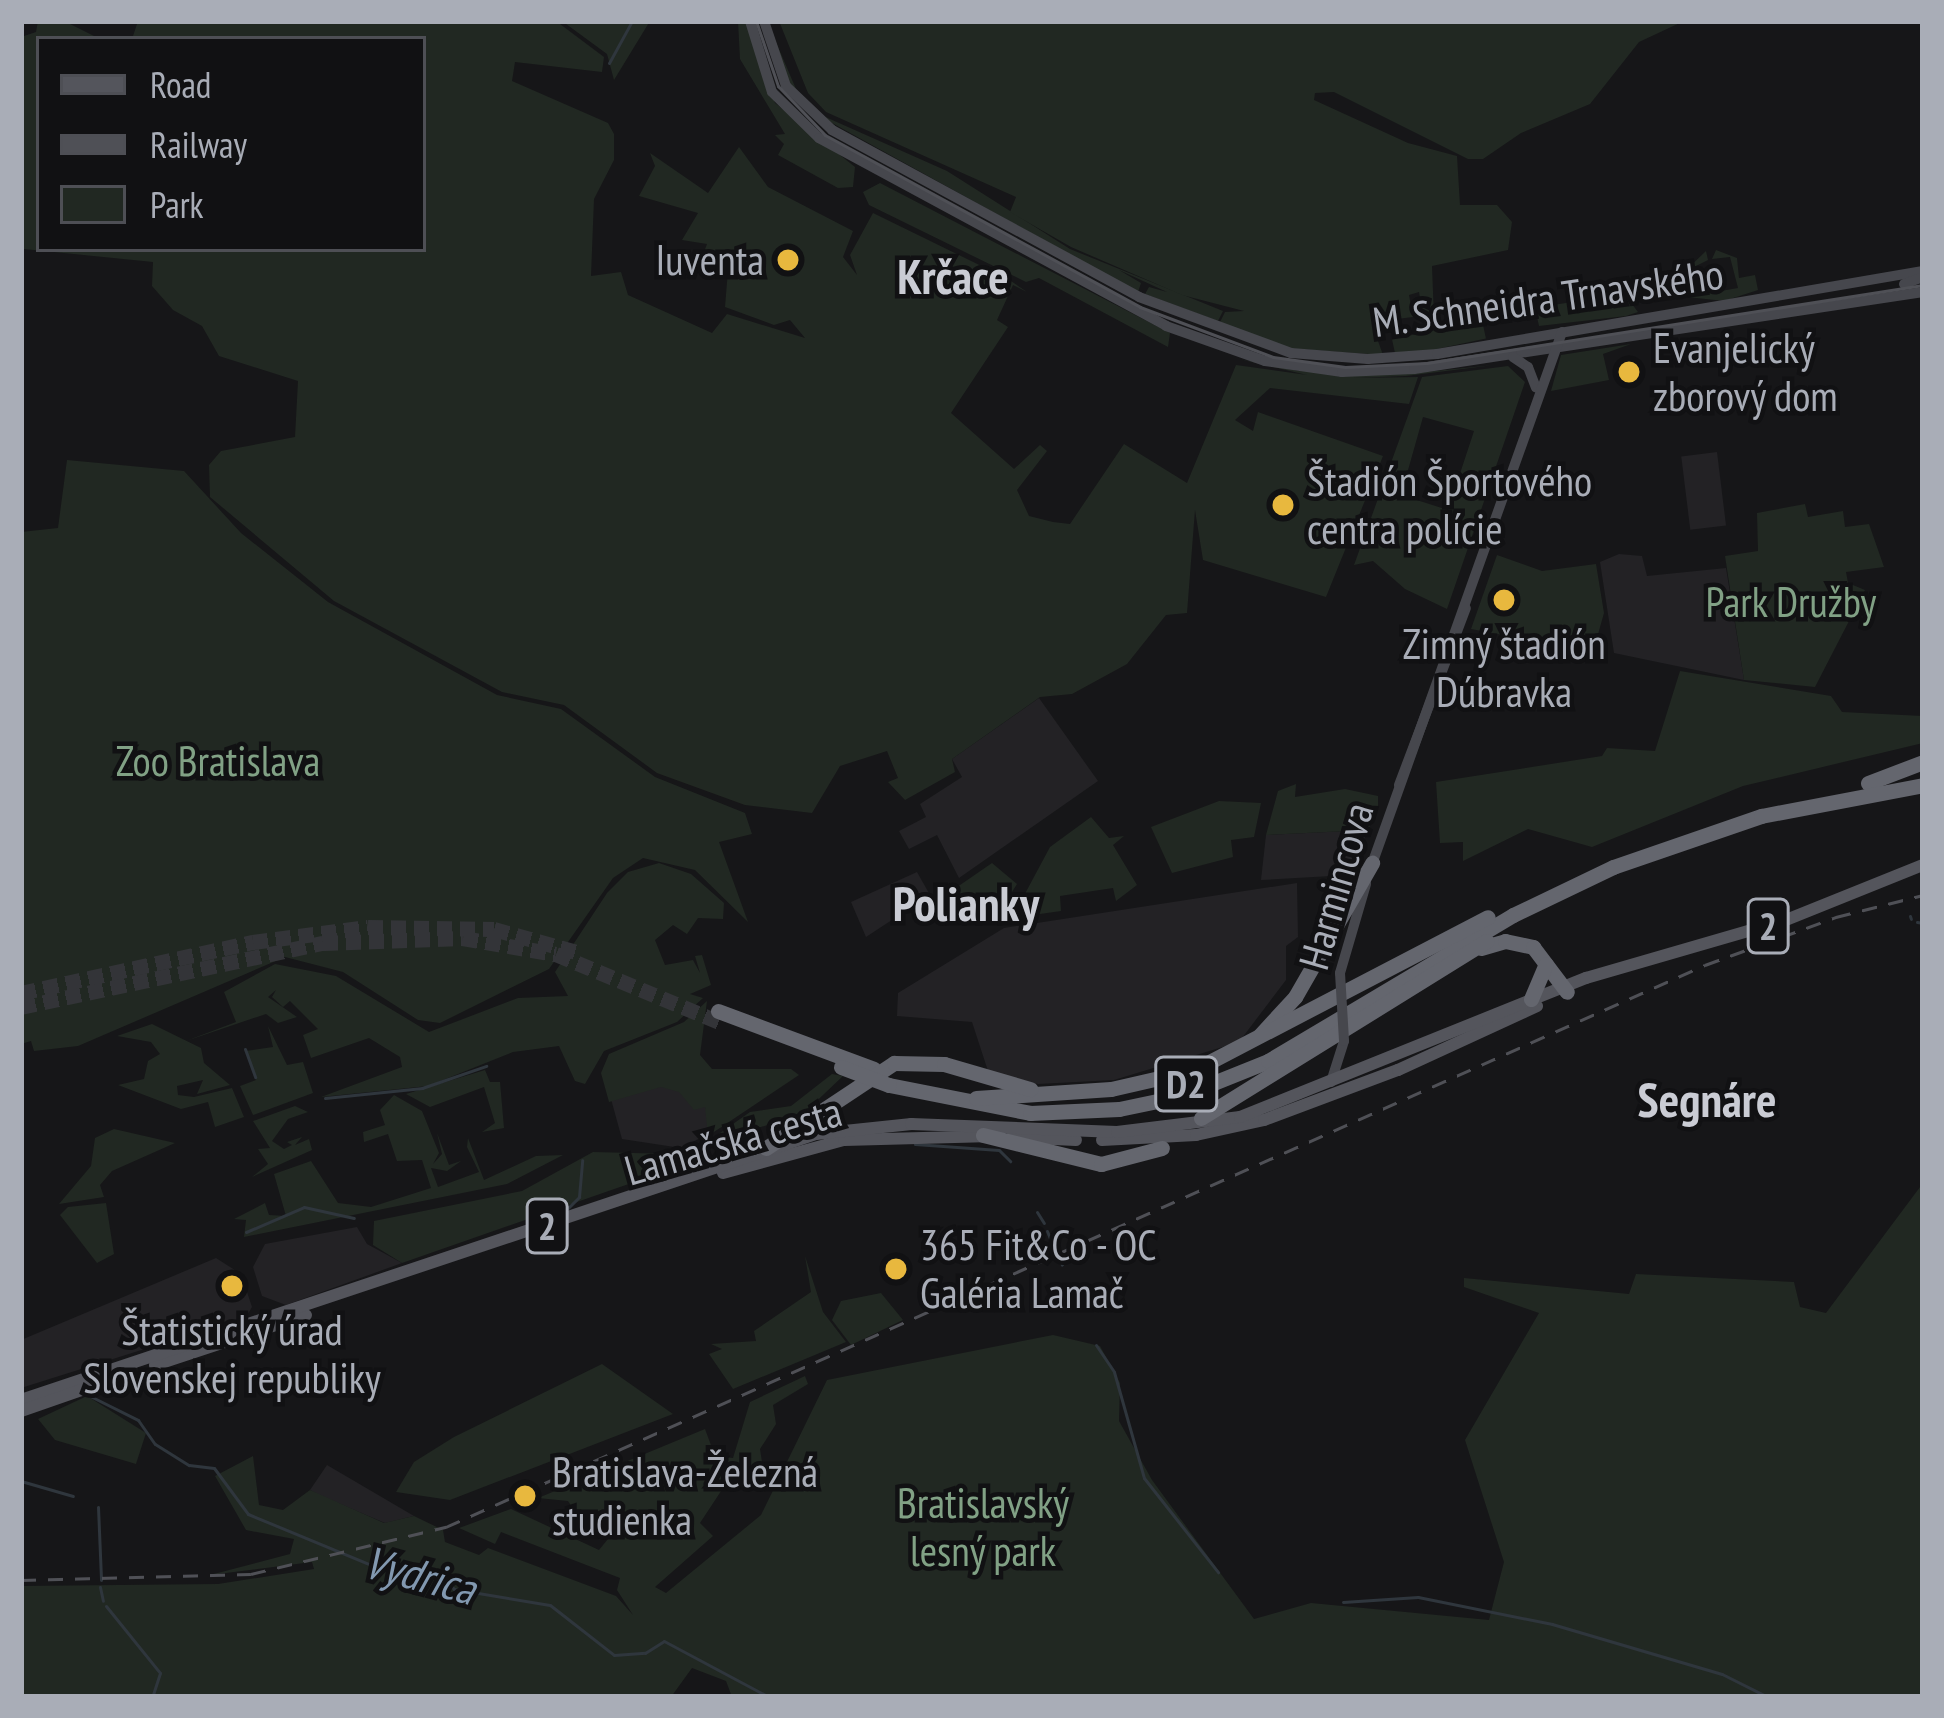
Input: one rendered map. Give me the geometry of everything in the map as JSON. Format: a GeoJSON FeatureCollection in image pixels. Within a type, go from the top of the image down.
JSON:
{"type":"FeatureCollection","features":[{"type":"Feature","properties":{"kind":"highway"},"geometry":{"type":"LineString","coordinates":[[1868,783],[1923,762]]}},
{"type":"Feature","properties":{"kind":"highway","name":"D2"},"geometry":{"type":"LineString","coordinates":[[893,1081],[976,1098],[1088,1103],[1213,1076],[1489,917],[1650,842],[1868,783],[1923,776]]}},
{"type":"Feature","properties":{"kind":"highway","name":"D2"},"geometry":{"type":"LineString","coordinates":[[720,1017],[973,1107],[1058,1114],[1145,1105],[1212,1086],[1298,1044],[1513,915],[1699,835],[1923,785]]}},
{"type":"Feature","properties":{"kind":"highway"},"geometry":{"type":"LineString","coordinates":[[1201,1118],[1467,953],[1699,835]]}},
{"type":"Feature","properties":{"kind":"highway"},"geometry":{"type":"LineString","coordinates":[[1235,1054],[1295,998],[1372,863]]}},
{"type":"Feature","properties":{"kind":"highway"},"geometry":{"type":"LineString","coordinates":[[976,1098],[1152,1082],[1235,1054],[1399,958],[1489,917]]}},
{"type":"Feature","properties":{"kind":"highway"},"geometry":{"type":"LineString","coordinates":[[1467,953],[1511,941],[1533,947],[1562,991]]}},
{"type":"Feature","properties":{"kind":"highway"},"geometry":{"type":"LineString","coordinates":[[1531,999],[1546,962]]}},
{"type":"Feature","properties":{"kind":"highway"},"geometry":{"type":"LineString","coordinates":[[1212,1086],[1298,1058]]}},
{"type":"Feature","properties":{"kind":"highway"},"geometry":{"type":"LineString","coordinates":[[766,1148],[820,1119],[871,1073],[901,1061],[1069,1093]]}},
{"type":"Feature","properties":{"kind":"highway"},"geometry":{"type":"LineString","coordinates":[[983,1136],[1101,1163],[1162,1148]]}},
{"type":"Feature","properties":{"kind":"main road","name":"M. Schneidra Trnavského"},"geometry":{"type":"LineString","coordinates":[[750,21],[761,69],[784,109],[870,168],[1151,319],[1234,352],[1342,372],[1513,357],[1923,292]]}},
{"type":"Feature","properties":{"kind":"main road","name":"M. Schneidra Trnavského"},"geometry":{"type":"LineString","coordinates":[[764,21],[796,99],[868,149],[1138,297],[1268,347],[1386,359],[1923,274]]}},
{"type":"Feature","properties":{"kind":"main road"},"geometry":{"type":"LineString","coordinates":[[1904,284],[1923,274]]}},
{"type":"Feature","properties":{"kind":"main road","name":"Harmincova"},"geometry":{"type":"LineString","coordinates":[[1360,1080],[1344,1041],[1340,974],[1372,863],[1551,351],[1562,331]]}},
{"type":"Feature","properties":{"kind":"main road"},"geometry":{"type":"LineString","coordinates":[[1537,335],[1551,351]]}},
{"type":"Feature","properties":{"kind":"main road"},"geometry":{"type":"LineString","coordinates":[[1513,357],[1529,369],[1537,392]]}},
{"type":"Feature","properties":{"kind":"main road","name":"Lamačská cesta"},"geometry":{"type":"LineString","coordinates":[[570,1221],[844,1140],[1196,1135],[1360,1080],[1609,973],[1786,920],[1923,865]]}},
{"type":"Feature","properties":{"kind":"main road","name":"Lamačská cesta"},"geometry":{"type":"LineString","coordinates":[[21,1400],[570,1221],[766,1148],[890,1124],[1164,1130],[1240,1117],[1360,1080],[1531,999],[1562,991]]}},
{"type":"Feature","properties":{"kind":"main road"},"geometry":{"type":"LineString","coordinates":[[1327,1087],[1344,1041]]}},
{"type":"Feature","properties":{"kind":"main road","name":"Lamačská cesta"},"geometry":{"type":"LineString","coordinates":[[21,1411],[263,1324]]}},
{"type":"Feature","properties":{"kind":"shaded area"},"geometry":{"type":"Polygon","coordinates":[[[1717,452],[1726,525],[1690,530],[1681,456],[1717,452]]]}},
{"type":"Feature","properties":{"kind":"shaded area"},"geometry":{"type":"Polygon","coordinates":[[[1619,554],[1642,556],[1647,576],[1726,568],[1744,680],[1614,653],[1600,562],[1619,554]]]}},
{"type":"Feature","properties":{"kind":"shaded area"},"geometry":{"type":"Polygon","coordinates":[[[1039,698],[1098,781],[959,878],[937,835],[909,849],[899,831],[926,817],[920,804],[962,777],[952,759],[1039,698]]]}},
{"type":"Feature","properties":{"kind":"shaded area"},"geometry":{"type":"Polygon","coordinates":[[[1368,830],[1349,875],[1261,880],[1266,835],[1368,830]]]}},
{"type":"Feature","properties":{"kind":"shaded area"},"geometry":{"type":"Polygon","coordinates":[[[917,872],[930,895],[866,937],[851,902],[917,872]]]}},
{"type":"Feature","properties":{"kind":"shaded area"},"geometry":{"type":"Polygon","coordinates":[[[1297,883],[1298,937],[1286,946],[1286,980],[1239,1042],[1114,1080],[1038,1084],[988,1071],[972,1022],[897,1016],[898,993],[1004,928],[1297,883]]]}},
{"type":"Feature","properties":{"kind":"shaded area"},"geometry":{"type":"Polygon","coordinates":[[[660,1081],[703,1101],[712,1126],[704,1136],[681,1148],[622,1139],[611,1099],[660,1081]]]}},
{"type":"Feature","properties":{"kind":"shaded area"},"geometry":{"type":"Polygon","coordinates":[[[357,1227],[367,1244],[402,1263],[286,1305],[262,1296],[253,1267],[265,1244],[357,1227]]]}},
{"type":"Feature","properties":{"kind":"shaded area"},"geometry":{"type":"Polygon","coordinates":[[[216,1258],[241,1274],[252,1307],[246,1317],[21,1388],[21,1340],[216,1258]]]}},
{"type":"Feature","properties":{"kind":"shaded area"},"geometry":{"type":"Polygon","coordinates":[[[327,1465],[414,1516],[385,1523],[310,1490],[327,1465]]]}},
{"type":"Feature","properties":{"kind":"green space"},"geometry":{"type":"Polygon","coordinates":[[[38,21],[64,21],[94,36],[36,36],[36,250],[24,249],[21,37],[36,32],[38,21]]]}},
{"type":"Feature","properties":{"kind":"green space"},"geometry":{"type":"Polygon","coordinates":[[[138,21],[556,21],[604,57],[602,72],[515,62],[512,81],[608,123],[614,134],[614,160],[594,199],[591,276],[621,272],[628,295],[712,333],[727,314],[805,338],[790,320],[774,325],[725,307],[728,270],[701,260],[707,244],[682,240],[698,213],[639,196],[655,166],[650,153],[708,193],[739,147],[768,187],[853,231],[843,257],[857,275],[850,255],[873,213],[1027,292],[1013,285],[997,320],[1008,327],[951,413],[1014,469],[1040,445],[1047,451],[1017,490],[1029,516],[1070,524],[1124,444],[1187,483],[1236,365],[1307,375],[1239,359],[1299,371],[1415,373],[1494,365],[1406,376],[1353,378],[1418,377],[1409,404],[1270,388],[1235,420],[1253,431],[1258,412],[1383,456],[1326,597],[1203,560],[1195,510],[1187,613],[1166,615],[1127,664],[1072,694],[1040,697],[952,759],[955,772],[905,800],[888,782],[898,778],[887,751],[840,766],[812,813],[745,805],[657,773],[564,705],[502,692],[334,601],[210,497],[209,465],[221,451],[295,437],[298,381],[219,356],[202,326],[173,310],[152,286],[153,262],[54,252],[426,252],[426,36],[133,36],[138,21]]]}},
{"type":"Feature","properties":{"kind":"green space"},"geometry":{"type":"Polygon","coordinates":[[[562,21],[650,21],[614,80],[607,54],[562,21]]]}},
{"type":"Feature","properties":{"kind":"green space"},"geometry":{"type":"Polygon","coordinates":[[[738,21],[747,21],[775,103],[855,167],[853,187],[838,188],[778,155],[784,144],[775,135],[785,134],[740,59],[738,21]]]}},
{"type":"Feature","properties":{"kind":"green space"},"geometry":{"type":"Polygon","coordinates":[[[767,21],[796,89],[821,115],[947,171],[1070,249],[1223,311],[1218,321],[1145,294],[1149,287],[1167,292],[1119,270],[1141,283],[1138,292],[814,113],[784,76],[767,21]]]}},
{"type":"Feature","properties":{"kind":"green space"},"geometry":{"type":"Polygon","coordinates":[[[779,21],[1684,21],[1639,42],[1590,104],[1521,133],[1483,159],[1468,159],[1334,92],[1315,93],[1314,100],[1408,143],[1457,156],[1460,205],[1497,205],[1512,222],[1508,250],[1432,266],[1434,318],[1423,316],[1419,292],[1409,295],[1413,317],[1389,320],[1382,309],[1384,321],[1372,324],[1383,355],[1283,348],[1220,322],[1225,312],[1244,311],[1182,295],[1071,247],[1010,212],[1016,197],[826,112],[808,93],[779,21]]]}},
{"type":"Feature","properties":{"kind":"green space"},"geometry":{"type":"Polygon","coordinates":[[[880,183],[1170,333],[1168,347],[1039,278],[1026,282],[869,205],[863,192],[880,183]]]}},
{"type":"Feature","properties":{"kind":"green space"},"geometry":{"type":"Polygon","coordinates":[[[1716,250],[1737,258],[1739,278],[1755,275],[1758,290],[1724,301],[1660,294],[1629,300],[1638,312],[1626,316],[1539,326],[1535,308],[1621,294],[1620,282],[1682,274],[1706,251],[1708,260],[1692,268],[1698,295],[1738,288],[1730,257],[1712,259],[1716,250]]]}},
{"type":"Feature","properties":{"kind":"green space"},"geometry":{"type":"Polygon","coordinates":[[[1482,320],[1486,339],[1396,358],[1392,339],[1482,320]]]}},
{"type":"Feature","properties":{"kind":"green space"},"geometry":{"type":"Polygon","coordinates":[[[1631,344],[1603,354],[1609,380],[1551,391],[1561,355],[1631,344]]]}},
{"type":"Feature","properties":{"kind":"green space"},"geometry":{"type":"Polygon","coordinates":[[[1508,366],[1525,382],[1447,609],[1405,589],[1373,561],[1354,565],[1422,377],[1508,366]],[[1423,417],[1401,495],[1448,510],[1474,431],[1423,417]]]}},
{"type":"Feature","properties":{"kind":"green space","name":"Zoo Bratislava"},"geometry":{"type":"Polygon","coordinates":[[[67,460],[184,471],[241,533],[328,602],[497,695],[561,709],[655,777],[745,813],[752,834],[719,842],[748,922],[695,870],[643,858],[613,878],[549,969],[440,1023],[418,1020],[343,972],[285,957],[78,1046],[34,1051],[31,1041],[21,1044],[21,532],[58,528],[67,460]]]}},
{"type":"Feature","properties":{"kind":"green space","name":"Park Družby"},"geometry":{"type":"Polygon","coordinates":[[[1805,504],[1808,517],[1843,511],[1845,527],[1869,524],[1884,567],[1846,572],[1848,583],[1865,590],[1815,687],[1744,680],[1725,556],[1758,551],[1757,513],[1805,504]]]}},
{"type":"Feature","properties":{"kind":"green space"},"geometry":{"type":"Polygon","coordinates":[[[1497,555],[1542,571],[1596,564],[1604,613],[1593,652],[1471,629],[1497,555]]]}},
{"type":"Feature","properties":{"kind":"green space"},"geometry":{"type":"Polygon","coordinates":[[[1680,671],[1831,696],[1842,712],[1923,716],[1923,743],[1743,786],[1592,847],[1528,829],[1463,861],[1463,842],[1440,843],[1436,782],[1602,756],[1607,748],[1655,751],[1680,671]]]}},
{"type":"Feature","properties":{"kind":"green space"},"geometry":{"type":"Polygon","coordinates":[[[1296,784],[1295,797],[1345,789],[1378,796],[1368,830],[1266,835],[1278,791],[1296,784]]]}},
{"type":"Feature","properties":{"kind":"green space"},"geometry":{"type":"Polygon","coordinates":[[[1219,801],[1261,803],[1254,837],[1231,840],[1233,857],[1172,873],[1151,827],[1219,801]]]}},
{"type":"Feature","properties":{"kind":"green space"},"geometry":{"type":"Polygon","coordinates":[[[1091,817],[1109,838],[1124,836],[1113,845],[1137,885],[1116,901],[1113,888],[1060,896],[1061,911],[1033,915],[1020,903],[1050,847],[1091,817]]]}},
{"type":"Feature","properties":{"kind":"green space"},"geometry":{"type":"Polygon","coordinates":[[[659,863],[691,874],[724,903],[723,919],[698,918],[687,934],[673,925],[655,940],[665,965],[693,960],[700,973],[695,956],[702,955],[711,985],[690,994],[703,998],[677,1022],[604,1051],[585,1084],[575,1081],[559,1046],[513,1052],[428,1086],[321,1097],[402,1067],[400,1057],[369,1038],[311,1058],[303,1035],[318,1029],[290,1001],[283,1007],[272,997],[276,990],[268,997],[297,1017],[278,1023],[266,1014],[186,1041],[236,1022],[224,992],[275,964],[336,976],[429,1032],[518,998],[568,996],[555,972],[607,893],[628,872],[659,863]]]}},
{"type":"Feature","properties":{"kind":"green space"},"geometry":{"type":"Polygon","coordinates":[[[992,863],[1017,884],[1000,911],[947,894],[992,863]]]}},
{"type":"Feature","properties":{"kind":"green space"},"geometry":{"type":"Polygon","coordinates":[[[707,1001],[700,1055],[712,1069],[791,1069],[799,1075],[708,1136],[705,1107],[694,1110],[679,1092],[661,1087],[609,1102],[601,1073],[609,1054],[684,1022],[707,1001]]]}},
{"type":"Feature","properties":{"kind":"green space"},"geometry":{"type":"Polygon","coordinates":[[[152,1024],[201,1048],[204,1063],[230,1085],[197,1094],[203,1080],[177,1086],[178,1095],[194,1097],[232,1088],[244,1117],[215,1127],[208,1102],[181,1109],[118,1085],[144,1079],[148,1061],[160,1054],[151,1042],[117,1036],[152,1024]]]}},
{"type":"Feature","properties":{"kind":"green space"},"geometry":{"type":"Polygon","coordinates":[[[268,1026],[287,1065],[303,1062],[313,1093],[253,1115],[240,1086],[256,1080],[246,1051],[273,1047],[268,1026]]]}},
{"type":"Feature","properties":{"kind":"green space"},"geometry":{"type":"Polygon","coordinates":[[[485,1070],[490,1082],[500,1082],[504,1128],[482,1132],[495,1123],[484,1087],[430,1107],[406,1094],[485,1070]]]}},
{"type":"Feature","properties":{"kind":"green space"},"geometry":{"type":"Polygon","coordinates":[[[832,1074],[843,1076],[803,1114],[703,1145],[750,1112],[791,1106],[832,1074]]]}},
{"type":"Feature","properties":{"kind":"green space"},"geometry":{"type":"Polygon","coordinates":[[[394,1095],[422,1111],[439,1153],[433,1164],[442,1154],[437,1133],[449,1165],[461,1161],[447,1171],[431,1168],[438,1187],[479,1172],[467,1147],[468,1138],[484,1180],[536,1156],[563,1155],[507,1184],[244,1237],[246,1220],[234,1219],[265,1203],[269,1215],[286,1216],[274,1174],[311,1161],[338,1203],[371,1207],[431,1188],[422,1160],[397,1161],[388,1134],[364,1142],[363,1132],[385,1125],[380,1110],[394,1095]]]}},
{"type":"Feature","properties":{"kind":"green space"},"geometry":{"type":"Polygon","coordinates":[[[295,1106],[308,1112],[288,1119],[272,1141],[284,1149],[292,1145],[287,1142],[302,1137],[295,1145],[309,1139],[312,1150],[252,1177],[268,1164],[258,1149],[270,1148],[253,1121],[295,1106]]]}},
{"type":"Feature","properties":{"kind":"green space"},"geometry":{"type":"Polygon","coordinates":[[[114,1129],[175,1143],[112,1171],[100,1185],[104,1197],[59,1204],[91,1166],[95,1138],[114,1129]]]}},
{"type":"Feature","properties":{"kind":"green space"},"geometry":{"type":"Polygon","coordinates":[[[593,1152],[712,1155],[402,1263],[373,1245],[374,1221],[522,1191],[593,1152]]]}},
{"type":"Feature","properties":{"kind":"green space","name":"Bratislavský lesný park"},"geometry":{"type":"Polygon","coordinates":[[[1923,1183],[1923,1697],[732,1697],[726,1681],[692,1668],[671,1697],[21,1697],[21,1586],[218,1584],[314,1569],[312,1562],[210,1575],[290,1554],[294,1539],[246,1530],[215,1476],[253,1456],[259,1505],[283,1510],[310,1490],[384,1523],[414,1516],[443,1530],[445,1542],[479,1555],[488,1548],[616,1596],[633,1615],[617,1590],[620,1578],[501,1532],[495,1544],[459,1528],[511,1509],[599,1550],[625,1518],[621,1509],[577,1515],[568,1501],[538,1498],[705,1429],[715,1456],[733,1458],[750,1402],[805,1376],[808,1384],[773,1405],[776,1424],[760,1449],[762,1462],[751,1477],[746,1468],[729,1479],[700,1523],[713,1536],[655,1587],[666,1593],[761,1515],[827,1380],[1053,1335],[1100,1346],[1120,1383],[1119,1421],[1152,1480],[1254,1619],[1311,1603],[1489,1620],[1504,1562],[1465,1440],[1539,1313],[1464,1287],[1464,1278],[1629,1294],[1636,1274],[1794,1282],[1800,1307],[1826,1313],[1923,1183]]]}},
{"type":"Feature","properties":{"kind":"green space"},"geometry":{"type":"Polygon","coordinates":[[[106,1203],[114,1254],[97,1263],[60,1215],[68,1207],[106,1203]]]}},
{"type":"Feature","properties":{"kind":"green space"},"geometry":{"type":"Polygon","coordinates":[[[805,1256],[823,1312],[846,1342],[733,1389],[709,1354],[722,1349],[711,1344],[756,1341],[754,1331],[811,1292],[805,1256]]]}},
{"type":"Feature","properties":{"kind":"green space"},"geometry":{"type":"Polygon","coordinates":[[[881,1293],[903,1320],[851,1345],[832,1320],[841,1301],[881,1293]]]}},
{"type":"Feature","properties":{"kind":"green space"},"geometry":{"type":"Polygon","coordinates":[[[602,1364],[673,1414],[450,1500],[396,1492],[414,1462],[454,1437],[602,1364]]]}},
{"type":"Feature","properties":{"kind":"green space"},"geometry":{"type":"Polygon","coordinates":[[[87,1396],[146,1433],[136,1464],[55,1440],[38,1419],[87,1396]]]}},
{"type":"Feature","properties":{"kind":"waterway"},"geometry":{"type":"LineString","coordinates":[[609,63],[632,21]]}},
{"type":"Feature","properties":{"kind":"waterway"},"geometry":{"type":"LineString","coordinates":[[1917,922],[1923,923]]}},
{"type":"Feature","properties":{"kind":"waterway"},"geometry":{"type":"LineString","coordinates":[[245,1049],[255,1077]]}},
{"type":"Feature","properties":{"kind":"waterway"},"geometry":{"type":"LineString","coordinates":[[325,1098],[422,1088],[486,1066]]}},
{"type":"Feature","properties":{"kind":"waterway"},"geometry":{"type":"LineString","coordinates":[[915,1144],[999,1150],[1010,1161]]}},
{"type":"Feature","properties":{"kind":"waterway"},"geometry":{"type":"LineString","coordinates":[[568,1208],[579,1197],[582,1160]]}},
{"type":"Feature","properties":{"kind":"waterway"},"geometry":{"type":"LineString","coordinates":[[246,1232],[304,1207],[354,1218]]}},
{"type":"Feature","properties":{"kind":"waterway"},"geometry":{"type":"LineString","coordinates":[[1037,1212],[1044,1223]]}},
{"type":"Feature","properties":{"kind":"waterway"},"geometry":{"type":"LineString","coordinates":[[1047,1231],[1056,1253]]}},
{"type":"Feature","properties":{"kind":"waterway"},"geometry":{"type":"LineString","coordinates":[[1060,1260],[1062,1265]]}},
{"type":"Feature","properties":{"kind":"waterway"},"geometry":{"type":"LineString","coordinates":[[1096,1345],[1114,1372],[1144,1478],[1218,1572]]}},
{"type":"Feature","properties":{"kind":"waterway","name":"Vydrica"},"geometry":{"type":"LineString","coordinates":[[90,1396],[138,1420],[155,1444],[189,1465],[214,1468],[248,1514],[371,1565],[434,1569],[454,1589],[550,1605],[614,1655],[645,1653],[664,1641],[769,1697]]}},
{"type":"Feature","properties":{"kind":"waterway"},"geometry":{"type":"LineString","coordinates":[[21,1481],[73,1496]]}},
{"type":"Feature","properties":{"kind":"waterway"},"geometry":{"type":"LineString","coordinates":[[98,1507],[101,1580]]}},
{"type":"Feature","properties":{"kind":"waterway"},"geometry":{"type":"LineString","coordinates":[[100,1587],[103,1601]]}},
{"type":"Feature","properties":{"kind":"waterway"},"geometry":{"type":"LineString","coordinates":[[1343,1602],[1418,1597],[1552,1624],[1722,1674],[1768,1697]]}},
{"type":"Feature","properties":{"kind":"waterway"},"geometry":{"type":"LineString","coordinates":[[106,1606],[160,1673],[152,1697]]}},
{"type":"Feature","properties":{"kind":"waterway","name":"Vydrica"},"geometry":{"type":"LineString","coordinates":[[779,1697],[798,1697]]}},
{"type":"Feature","properties":{"kind":"tunnel"},"geometry":{"type":"LineString","coordinates":[[21,993],[253,942],[368,927],[494,929],[577,952]]}},
{"type":"Feature","properties":{"kind":"tunnel"},"geometry":{"type":"LineString","coordinates":[[21,1007],[323,943],[463,938],[556,954],[722,1023]]}},
{"type":"Feature","properties":{"kind":"tram line"},"geometry":{"type":"LineString","coordinates":[[756,21],[778,86],[825,135],[1140,307],[1273,357],[1345,367],[1427,363],[1923,285]]}},
{"type":"Feature","properties":{"kind":"railway"},"geometry":{"type":"LineString","coordinates":[[21,1580],[251,1574],[446,1527],[1705,965],[1836,917],[1923,895]]}},
{"type":"Feature","properties":{"kind":"place","name":"Iuventa"},"geometry":{"type":"Point","coordinates":[788,260]}},
{"type":"Feature","properties":{"kind":"place","name":"Evanjelický zborový dom"},"geometry":{"type":"Point","coordinates":[1629,372]}},
{"type":"Feature","properties":{"kind":"place","name":"Štadión Športového centra polície"},"geometry":{"type":"Point","coordinates":[1283,505]}},
{"type":"Feature","properties":{"kind":"place","name":"Zimný štadión Dúbravka"},"geometry":{"type":"Point","coordinates":[1504,600]}},
{"type":"Feature","properties":{"kind":"place","name":"365 Fit&Co - OC Galéria Lamač"},"geometry":{"type":"Point","coordinates":[896,1269]}},
{"type":"Feature","properties":{"kind":"place","name":"Štatistický úrad Slovenskej republiky"},"geometry":{"type":"Point","coordinates":[232,1286]}},
{"type":"Feature","properties":{"kind":"place","name":"Bratislava-Železná studienka"},"geometry":{"type":"Point","coordinates":[525,1496]}},
{"type":"Feature","properties":{"kind":"district","name":"Krčace"},"geometry":{"type":"Point","coordinates":[953,277]}},
{"type":"Feature","properties":{"kind":"district","name":"Polianky"},"geometry":{"type":"Point","coordinates":[966,904]}},
{"type":"Feature","properties":{"kind":"district","name":"Segnáre"},"geometry":{"type":"Point","coordinates":[1707,1100]}}]}
